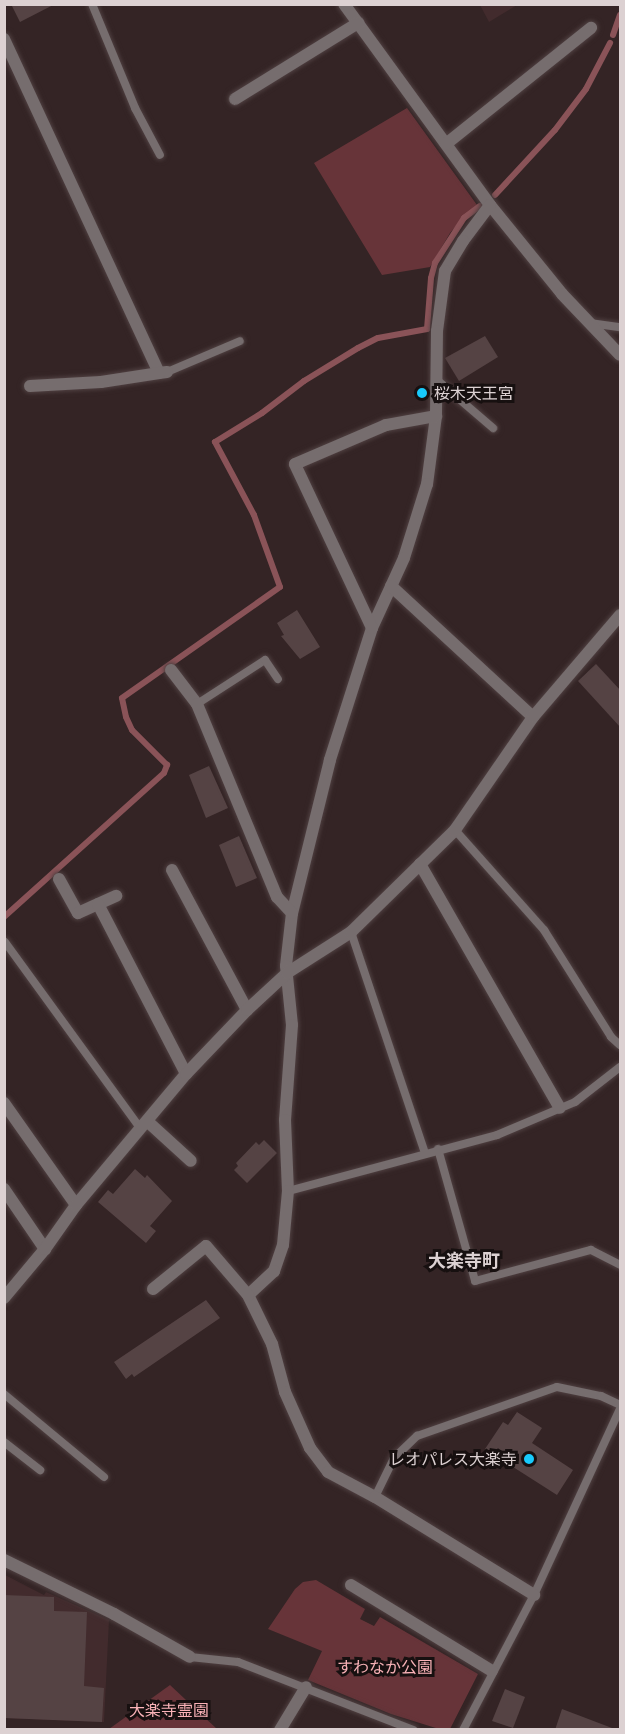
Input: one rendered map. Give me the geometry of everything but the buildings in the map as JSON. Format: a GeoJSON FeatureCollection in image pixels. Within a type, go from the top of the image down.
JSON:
{"type":"FeatureCollection","features":[{"type":"Feature","properties":{"kind":"street"},"geometry":{"type":"LineString","coordinates":[[344,4],[490,205],[562,294],[621,355]]}},
{"type":"Feature","properties":{"kind":"street"},"geometry":{"type":"LineString","coordinates":[[235,99],[358,23]]}},
{"type":"Feature","properties":{"kind":"street"},"geometry":{"type":"LineString","coordinates":[[446,144],[591,28]]}},
{"type":"Feature","properties":{"kind":"street"},"geometry":{"type":"LineString","coordinates":[[4,39],[163,372],[101,382],[30,386]]}},
{"type":"Feature","properties":{"kind":"street"},"geometry":{"type":"LineString","coordinates":[[248,1295],[274,1271],[284,1245],[288,1191],[285,1120],[292,1025],[287,973],[292,914],[330,760],[372,628],[404,558],[427,484],[436,417],[437,331],[444,271],[490,205]]}},
{"type":"Feature","properties":{"kind":"street"},"geometry":{"type":"LineString","coordinates":[[372,628],[295,464],[386,424],[436,417]]}},
{"type":"Feature","properties":{"kind":"street"},"geometry":{"type":"LineString","coordinates":[[391,586],[533,717]]}},
{"type":"Feature","properties":{"kind":"street"},"geometry":{"type":"LineString","coordinates":[[4,1298],[45,1250],[76,1204],[186,1074],[247,1010],[287,973],[351,932],[455,830],[533,717],[621,615]]}},
{"type":"Feature","properties":{"kind":"street"},"geometry":{"type":"LineString","coordinates":[[171,670],[197,704],[277,897],[292,914]]}},
{"type":"Feature","properties":{"kind":"street"},"geometry":{"type":"LineString","coordinates":[[420,864],[560,1108]]}},
{"type":"Feature","properties":{"kind":"street"},"geometry":{"type":"LineString","coordinates":[[172,870],[247,1010]]}},
{"type":"Feature","properties":{"kind":"street"},"geometry":{"type":"LineString","coordinates":[[59,879],[78,913],[116,896]]}},
{"type":"Feature","properties":{"kind":"street"},"geometry":{"type":"LineString","coordinates":[[98,904],[186,1074]]}},
{"type":"Feature","properties":{"kind":"street"},"geometry":{"type":"LineString","coordinates":[[4,1103],[76,1204]]}},
{"type":"Feature","properties":{"kind":"street"},"geometry":{"type":"LineString","coordinates":[[143,1125],[191,1161]]}},
{"type":"Feature","properties":{"kind":"street"},"geometry":{"type":"LineString","coordinates":[[4,1189],[45,1250]]}},
{"type":"Feature","properties":{"kind":"street"},"geometry":{"type":"LineString","coordinates":[[153,1289],[206,1246],[248,1295],[272,1344],[285,1392],[310,1448],[328,1472],[375,1497],[534,1595]]}},
{"type":"Feature","properties":{"kind":"street"},"geometry":{"type":"LineString","coordinates":[[4,1560],[114,1614],[190,1657]]}},
{"type":"Feature","properties":{"kind":"street"},"geometry":{"type":"LineString","coordinates":[[351,1585],[492,1671]]}},
{"type":"Feature","properties":{"kind":"street"},"geometry":{"type":"LineString","coordinates":[[280,1730],[306,1687]]}},
{"type":"Feature","properties":{"kind":"lane"},"geometry":{"type":"LineString","coordinates":[[92,4],[135,108],[160,155]]}},
{"type":"Feature","properties":{"kind":"lane"},"geometry":{"type":"LineString","coordinates":[[590,323],[621,327]]}},
{"type":"Feature","properties":{"kind":"lane"},"geometry":{"type":"LineString","coordinates":[[163,372],[240,341]]}},
{"type":"Feature","properties":{"kind":"lane"},"geometry":{"type":"LineString","coordinates":[[437,380],[494,428]]}},
{"type":"Feature","properties":{"kind":"lane"},"geometry":{"type":"LineString","coordinates":[[197,704],[265,660],[278,679]]}},
{"type":"Feature","properties":{"kind":"lane"},"geometry":{"type":"LineString","coordinates":[[455,830],[544,930],[611,1037],[621,1045]]}},
{"type":"Feature","properties":{"kind":"lane"},"geometry":{"type":"LineString","coordinates":[[351,932],[424,1153]]}},
{"type":"Feature","properties":{"kind":"lane"},"geometry":{"type":"LineString","coordinates":[[5,942],[143,1125]]}},
{"type":"Feature","properties":{"kind":"lane"},"geometry":{"type":"LineString","coordinates":[[288,1191],[497,1135],[574,1102],[621,1067]]}},
{"type":"Feature","properties":{"kind":"lane"},"geometry":{"type":"LineString","coordinates":[[438,1149],[475,1281],[591,1250],[621,1265]]}},
{"type":"Feature","properties":{"kind":"lane"},"geometry":{"type":"LineString","coordinates":[[375,1497],[394,1458],[417,1436],[557,1387],[601,1396],[621,1407],[534,1595],[463,1730]]}},
{"type":"Feature","properties":{"kind":"lane"},"geometry":{"type":"LineString","coordinates":[[4,1394],[104,1477]]}},
{"type":"Feature","properties":{"kind":"lane"},"geometry":{"type":"LineString","coordinates":[[4,1442],[40,1470]]}},
{"type":"Feature","properties":{"kind":"lane"},"geometry":{"type":"LineString","coordinates":[[190,1657],[238,1662],[413,1730]]}},
{"type":"Feature","properties":{"kind":"shaded area"},"geometry":{"type":"Polygon","coordinates":[[[480,5],[517,5],[489,22],[480,5]]]}},
{"type":"Feature","properties":{"kind":"shaded area"},"geometry":{"type":"Polygon","coordinates":[[[5,1575],[44,1595],[46,1592],[109,1620],[104,1722],[5,1718],[5,1575]]]}},
{"type":"Feature","properties":{"kind":"green space"},"geometry":{"type":"Polygon","coordinates":[[[407,108],[477,205],[450,233],[430,267],[382,275],[314,163],[407,108]]]}},
{"type":"Feature","properties":{"kind":"green space","name":"すわなか公園"},"geometry":{"type":"Polygon","coordinates":[[[316,1580],[365,1609],[360,1619],[374,1626],[380,1617],[478,1674],[450,1729],[439,1729],[391,1714],[308,1680],[322,1651],[268,1629],[295,1589],[303,1582],[316,1580]]]}},
{"type":"Feature","properties":{"kind":"green space","name":"大楽寺霊園"},"geometry":{"type":"Polygon","coordinates":[[[170,1685],[217,1729],[109,1729],[170,1685]]]}},
{"type":"Feature","properties":{"kind":"waterway"},"geometry":{"type":"LineString","coordinates":[[613,35],[620,15]]}},
{"type":"Feature","properties":{"kind":"waterway"},"geometry":{"type":"LineString","coordinates":[[495,195],[555,130],[586,89],[610,43]]}},
{"type":"Feature","properties":{"kind":"waterway"},"geometry":{"type":"LineString","coordinates":[[4,917],[164,773],[167,765],[132,730],[126,717],[122,698],[280,587],[254,515],[215,442],[262,413],[304,381],[358,348],[378,338],[427,329],[431,278],[435,263],[464,218],[480,206]]}},
{"type":"Feature","properties":{"kind":"place","name":"桜木天王宮"},"geometry":{"type":"Point","coordinates":[422,393]}},
{"type":"Feature","properties":{"kind":"place","name":"レオパレス大楽寺"},"geometry":{"type":"Point","coordinates":[529,1459]}},
{"type":"Feature","properties":{"kind":"district","name":"大楽寺町"},"geometry":{"type":"Point","coordinates":[464,1260]}}]}
